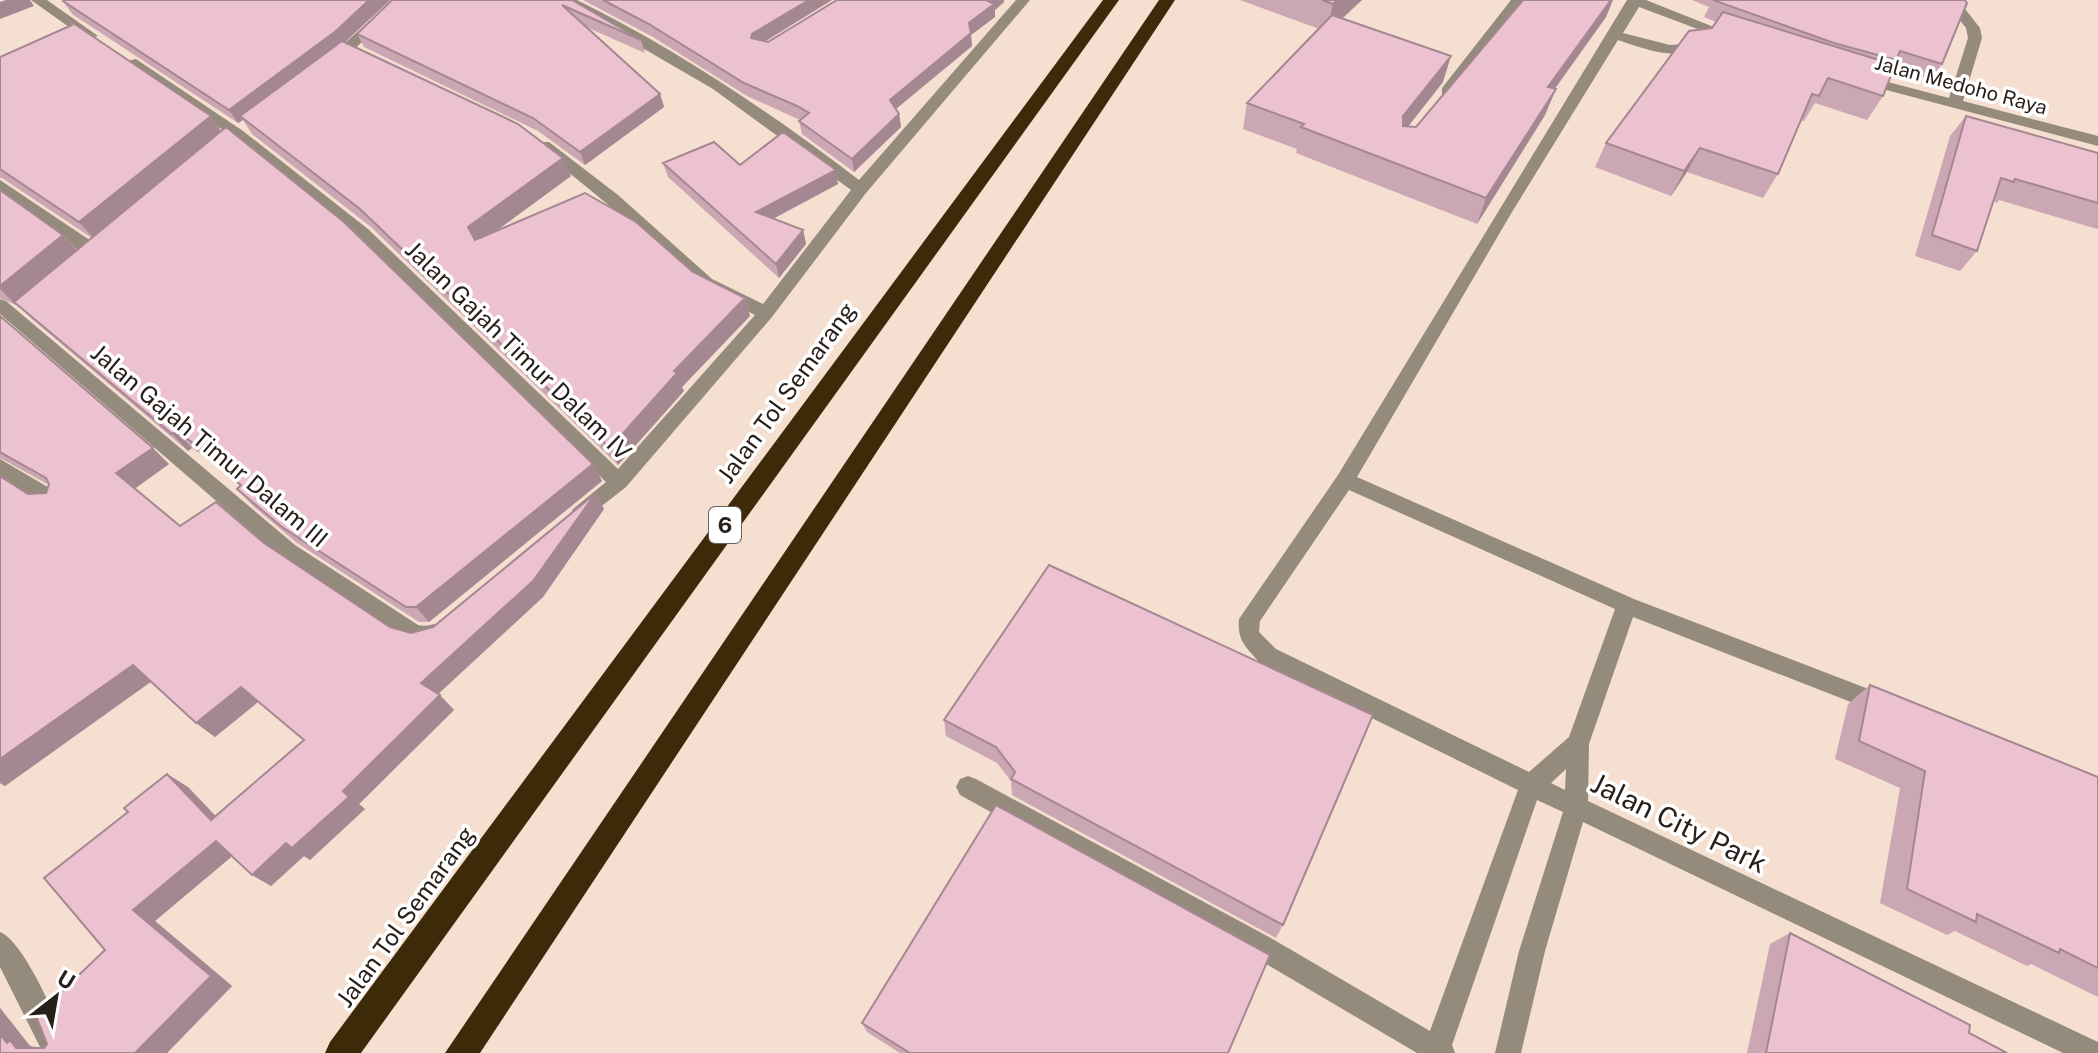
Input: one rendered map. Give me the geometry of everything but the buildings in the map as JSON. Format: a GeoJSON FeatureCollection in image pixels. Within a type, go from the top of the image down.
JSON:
{"type":"FeatureCollection","features":[{"type":"Feature","properties":{"kind":"highway","name":"Jalan Tol Semarang"},"geometry":{"type":"LineString","coordinates":[[341,1053],[1111,0]]}},
{"type":"Feature","properties":{"kind":"highway"},"geometry":{"type":"LineString","coordinates":[[461,1053],[1167,0]]}},
{"type":"Feature","properties":{"kind":"street","name":"Jalan Gajah Timur Dalam IV"},"geometry":{"type":"LineString","coordinates":[[38,0],[238,134],[362,233],[619,482],[766,313],[860,189],[1023,0]]}},
{"type":"Feature","properties":{"kind":"street"},"geometry":{"type":"LineString","coordinates":[[325,68],[350,49],[401,0]]}},
{"type":"Feature","properties":{"kind":"street"},"geometry":{"type":"LineString","coordinates":[[567,0],[627,29],[764,119],[860,189]]}},
{"type":"Feature","properties":{"kind":"street"},"geometry":{"type":"LineString","coordinates":[[1439,101],[1518,0]]}},
{"type":"Feature","properties":{"kind":"street"},"geometry":{"type":"LineString","coordinates":[[1744,41],[1635,0],[1504,212],[1345,480],[1627,605],[1901,712]]}},
{"type":"Feature","properties":{"kind":"street"},"geometry":{"type":"LineString","coordinates":[[1951,0],[1973,28],[1975,38],[1954,105]]}},
{"type":"Feature","properties":{"kind":"street"},"geometry":{"type":"LineString","coordinates":[[56,12],[76,4]]}},
{"type":"Feature","properties":{"kind":"street"},"geometry":{"type":"LineString","coordinates":[[1615,35],[1682,49],[1694,46],[1707,27]]}},
{"type":"Feature","properties":{"kind":"street"},"geometry":{"type":"LineString","coordinates":[[350,49],[366,55]]}},
{"type":"Feature","properties":{"kind":"street","name":"Jalan Medoho Raya"},"geometry":{"type":"LineString","coordinates":[[1846,74],[2098,141]]}},
{"type":"Feature","properties":{"kind":"street"},"geometry":{"type":"LineString","coordinates":[[532,137],[590,180],[706,283],[766,313]]}},
{"type":"Feature","properties":{"kind":"street"},"geometry":{"type":"LineString","coordinates":[[0,185],[77,242],[94,251]]}},
{"type":"Feature","properties":{"kind":"street"},"geometry":{"type":"LineString","coordinates":[[0,332],[15,310]]}},
{"type":"Feature","properties":{"kind":"street","name":"Jalan Gajah Timur Dalam III"},"geometry":{"type":"LineString","coordinates":[[15,310],[288,551],[413,633],[425,636],[453,621]]}},
{"type":"Feature","properties":{"kind":"street"},"geometry":{"type":"LineString","coordinates":[[0,466],[56,502]]}},
{"type":"Feature","properties":{"kind":"street","name":"Jalan City Park"},"geometry":{"type":"LineString","coordinates":[[1345,480],[1250,619],[1248,635],[1268,656],[2092,1053]]}},
{"type":"Feature","properties":{"kind":"street"},"geometry":{"type":"LineString","coordinates":[[560,532],[619,482]]}},
{"type":"Feature","properties":{"kind":"street"},"geometry":{"type":"LineString","coordinates":[[1508,1053],[1532,951],[1576,807],[1578,744],[1627,605]]}},
{"type":"Feature","properties":{"kind":"street"},"geometry":{"type":"LineString","coordinates":[[968,787],[1260,946],[1438,1052],[1531,785],[1578,744]]}},
{"type":"Feature","properties":{"kind":"street"},"geometry":{"type":"LineString","coordinates":[[0,945],[13,963],[57,1053]]}}]}
